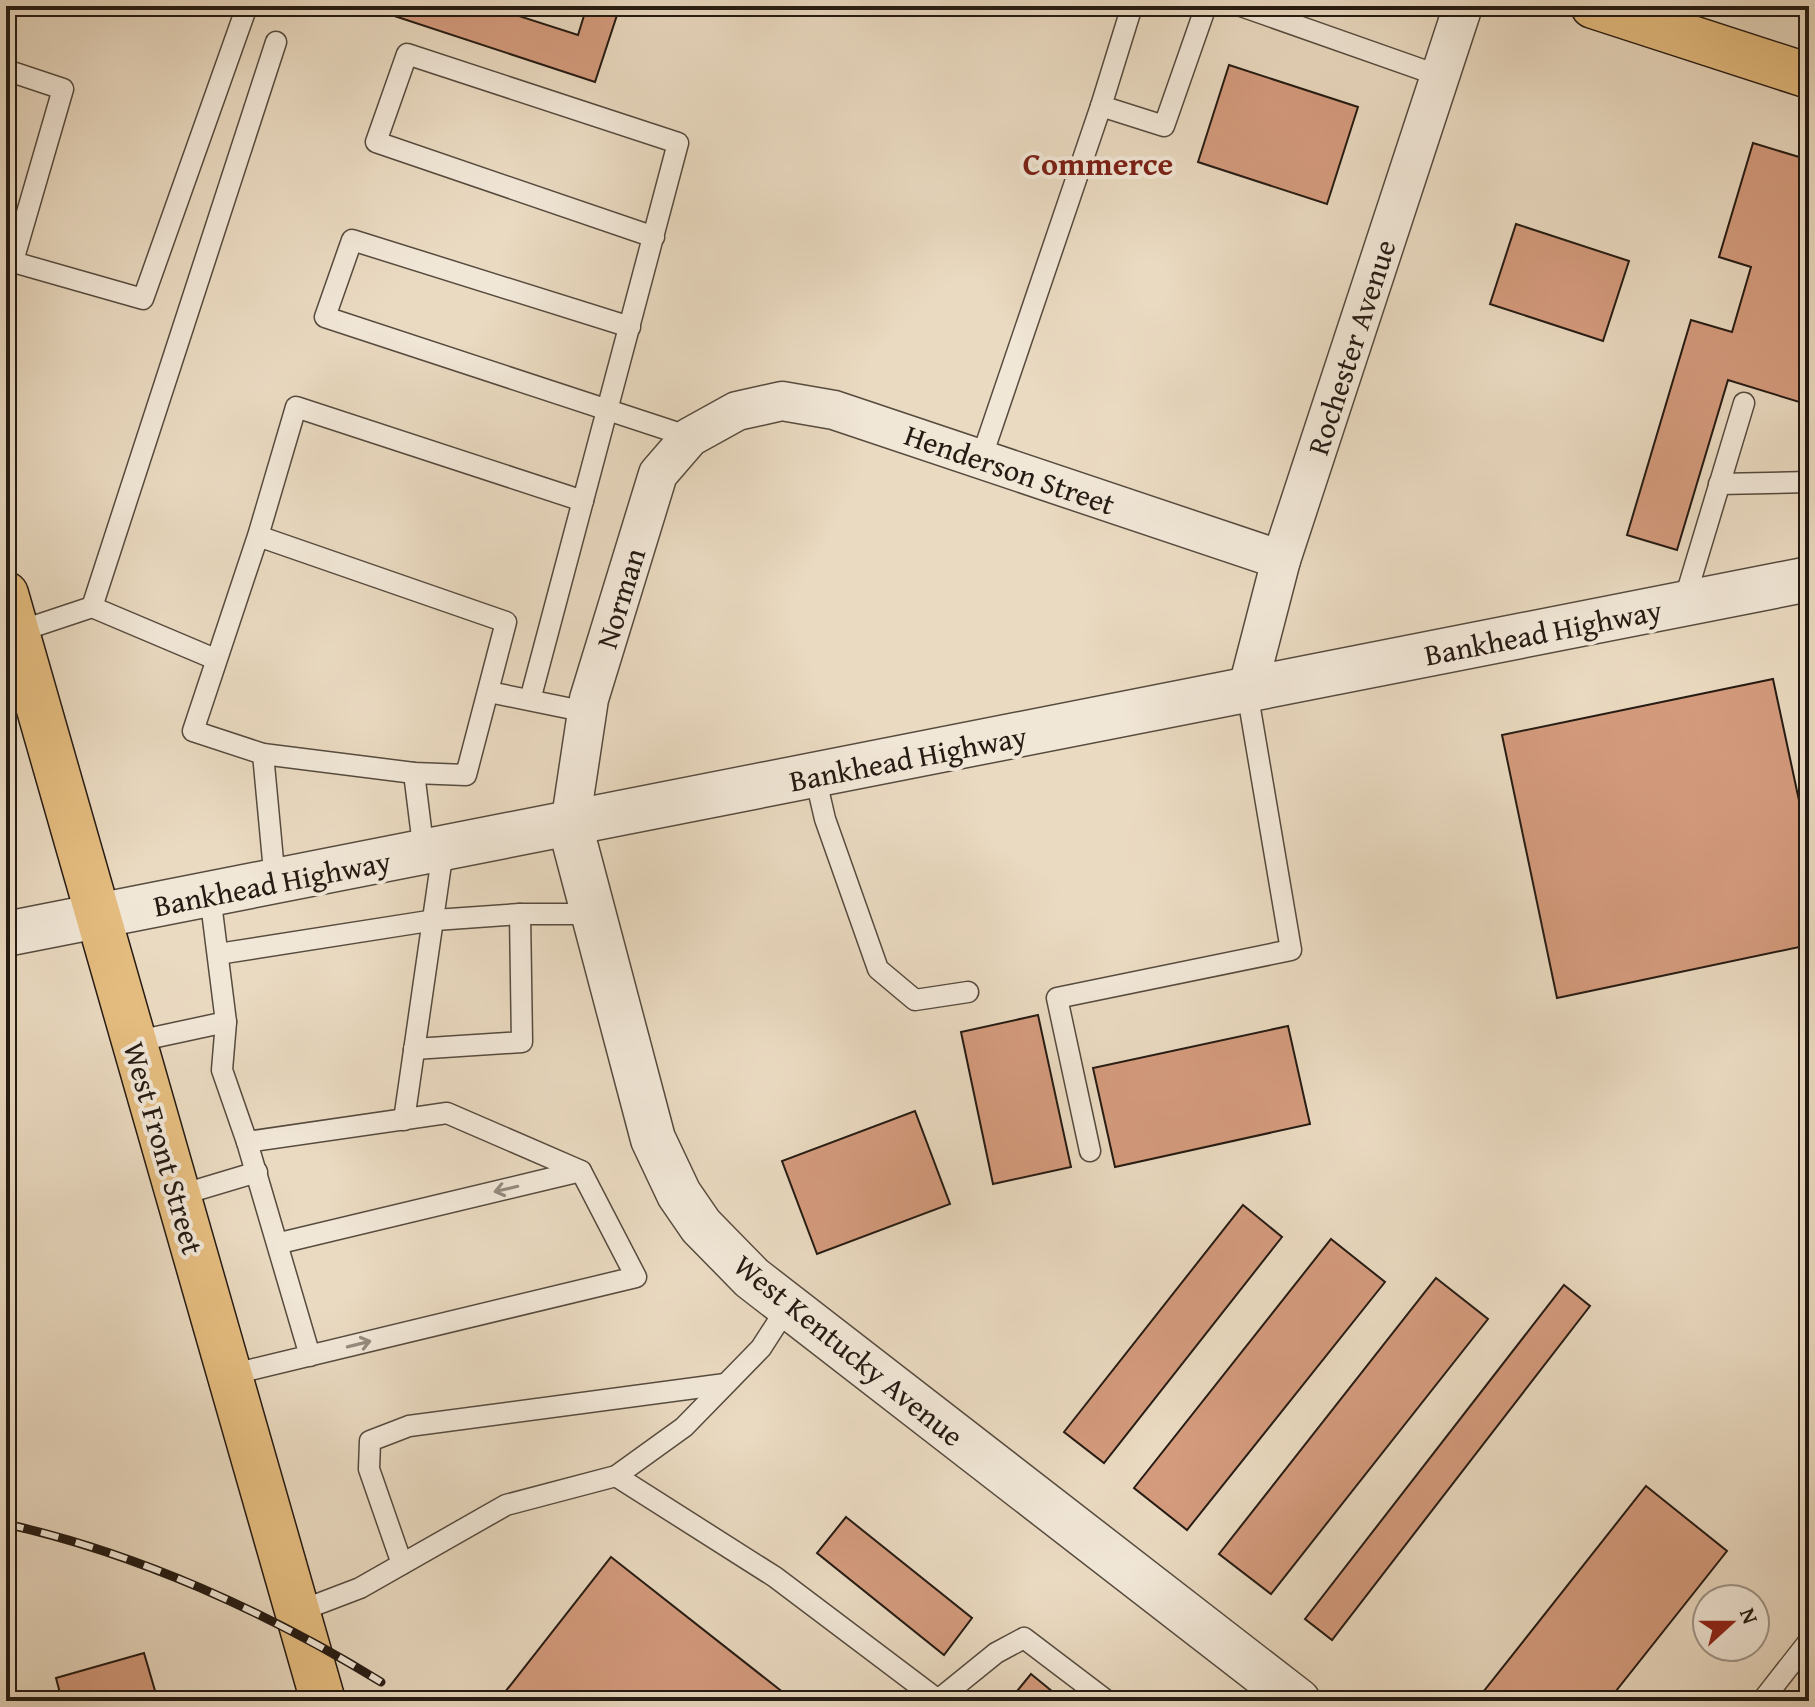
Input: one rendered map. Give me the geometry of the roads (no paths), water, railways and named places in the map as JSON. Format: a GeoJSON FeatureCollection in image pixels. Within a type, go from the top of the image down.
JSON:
{"type":"FeatureCollection","features":[{"type":"Feature","properties":{"kind":"main road"},"geometry":{"type":"LineString","coordinates":[[1593,6],[1682,20],[1809,76]]}},
{"type":"Feature","properties":{"kind":"main road","name":"West Front Street"},"geometry":{"type":"LineString","coordinates":[[12,613],[323,1701]]}},
{"type":"Feature","properties":{"kind":"street","name":"Rochester Avenue"},"geometry":{"type":"LineString","coordinates":[[1247,691],[1281,560],[1463,6]]}},
{"type":"Feature","properties":{"kind":"street","name":"Henderson Street"},"geometry":{"type":"LineString","coordinates":[[737,411],[782,401],[834,410],[1281,560]]}},
{"type":"Feature","properties":{"kind":"street","name":"Norman"},"geometry":{"type":"LineString","coordinates":[[570,825],[587,712],[658,474],[690,437],[737,411]]}},
{"type":"Feature","properties":{"kind":"street","name":"Bankhead Highway"},"geometry":{"type":"LineString","coordinates":[[6,934],[1809,579]]}},
{"type":"Feature","properties":{"kind":"street","name":"West Kentucky Avenue"},"geometry":{"type":"LineString","coordinates":[[570,825],[653,1139],[666,1171],[701,1226],[752,1278],[1298,1701]]}},
{"type":"Feature","properties":{"kind":"lane"},"geometry":{"type":"LineString","coordinates":[[6,70],[63,89],[10,260],[143,299],[247,6]]}},
{"type":"Feature","properties":{"kind":"lane"},"geometry":{"type":"LineString","coordinates":[[981,459],[1132,6]]}},
{"type":"Feature","properties":{"kind":"lane"},"geometry":{"type":"LineString","coordinates":[[1101,106],[1164,126],[1206,6]]}},
{"type":"Feature","properties":{"kind":"lane"},"geometry":{"type":"LineString","coordinates":[[1241,6],[1440,76]]}},
{"type":"Feature","properties":{"kind":"lane"},"geometry":{"type":"LineString","coordinates":[[92,607],[276,42]]}},
{"type":"Feature","properties":{"kind":"lane"},"geometry":{"type":"LineString","coordinates":[[530,700],[654,237],[678,143],[407,54],[376,142],[654,237]]}},
{"type":"Feature","properties":{"kind":"lane"},"geometry":{"type":"LineString","coordinates":[[630,327],[352,240],[325,317],[690,437]]}},
{"type":"Feature","properties":{"kind":"lane"},"geometry":{"type":"LineString","coordinates":[[1683,605],[1744,403]]}},
{"type":"Feature","properties":{"kind":"lane"},"geometry":{"type":"LineString","coordinates":[[258,536],[506,622],[466,775],[414,773],[263,754],[193,731],[258,536],[296,407],[583,501]]}},
{"type":"Feature","properties":{"kind":"lane"},"geometry":{"type":"LineString","coordinates":[[1719,484],[1809,482]]}},
{"type":"Feature","properties":{"kind":"lane"},"geometry":{"type":"LineString","coordinates":[[12,613],[92,607],[215,659]]}},
{"type":"Feature","properties":{"kind":"lane"},"geometry":{"type":"LineString","coordinates":[[1090,1151],[1057,998],[1291,950],[1247,691]]}},
{"type":"Feature","properties":{"kind":"lane"},"geometry":{"type":"LineString","coordinates":[[489,692],[587,712]]}},
{"type":"Feature","properties":{"kind":"lane"},"geometry":{"type":"LineString","coordinates":[[263,754],[275,882]]}},
{"type":"Feature","properties":{"kind":"lane"},"geometry":{"type":"LineString","coordinates":[[404,1120],[435,920],[433,852],[414,773]]}},
{"type":"Feature","properties":{"kind":"lane"},"geometry":{"type":"LineString","coordinates":[[815,776],[825,819],[878,969],[915,1000],[968,992]]}},
{"type":"Feature","properties":{"kind":"lane"},"geometry":{"type":"LineString","coordinates":[[210,895],[226,1022],[222,1070],[280,1243],[310,1356]]}},
{"type":"Feature","properties":{"kind":"lane"},"geometry":{"type":"LineString","coordinates":[[218,954],[435,920],[520,914],[594,914]]}},
{"type":"Feature","properties":{"kind":"lane"},"geometry":{"type":"LineString","coordinates":[[414,1049],[522,1042],[520,914]]}},
{"type":"Feature","properties":{"kind":"lane"},"geometry":{"type":"LineString","coordinates":[[133,1042],[226,1022]]}},
{"type":"Feature","properties":{"kind":"lane"},"geometry":{"type":"LineString","coordinates":[[229,1375],[636,1277],[581,1171],[447,1113],[247,1142]]}},
{"type":"Feature","properties":{"kind":"lane"},"geometry":{"type":"LineString","coordinates":[[280,1243],[581,1171]]}},
{"type":"Feature","properties":{"kind":"lane"},"geometry":{"type":"LineString","coordinates":[[177,1196],[257,1172]]}},
{"type":"Feature","properties":{"kind":"lane"},"geometry":{"type":"LineString","coordinates":[[297,1612],[360,1588],[506,1505],[616,1476],[684,1427],[761,1348],[788,1306]]}},
{"type":"Feature","properties":{"kind":"lane"},"geometry":{"type":"LineString","coordinates":[[402,1564],[369,1469],[370,1441],[409,1426],[725,1384]]}},
{"type":"Feature","properties":{"kind":"lane"},"geometry":{"type":"LineString","coordinates":[[616,1476],[775,1577],[938,1701],[996,1653],[1024,1638],[1107,1701]]}},
{"type":"Feature","properties":{"kind":"lane"},"geometry":{"type":"LineString","coordinates":[[1762,1701],[1809,1641]]}},
{"type":"Feature","properties":{"kind":"railway"},"geometry":{"type":"LineString","coordinates":[[6,1524],[104,1551],[200,1588],[293,1632],[381,1682]]}},
{"type":"Feature","properties":{"kind":"district","name":"Commerce"},"geometry":{"type":"Point","coordinates":[1098,163]}}]}
